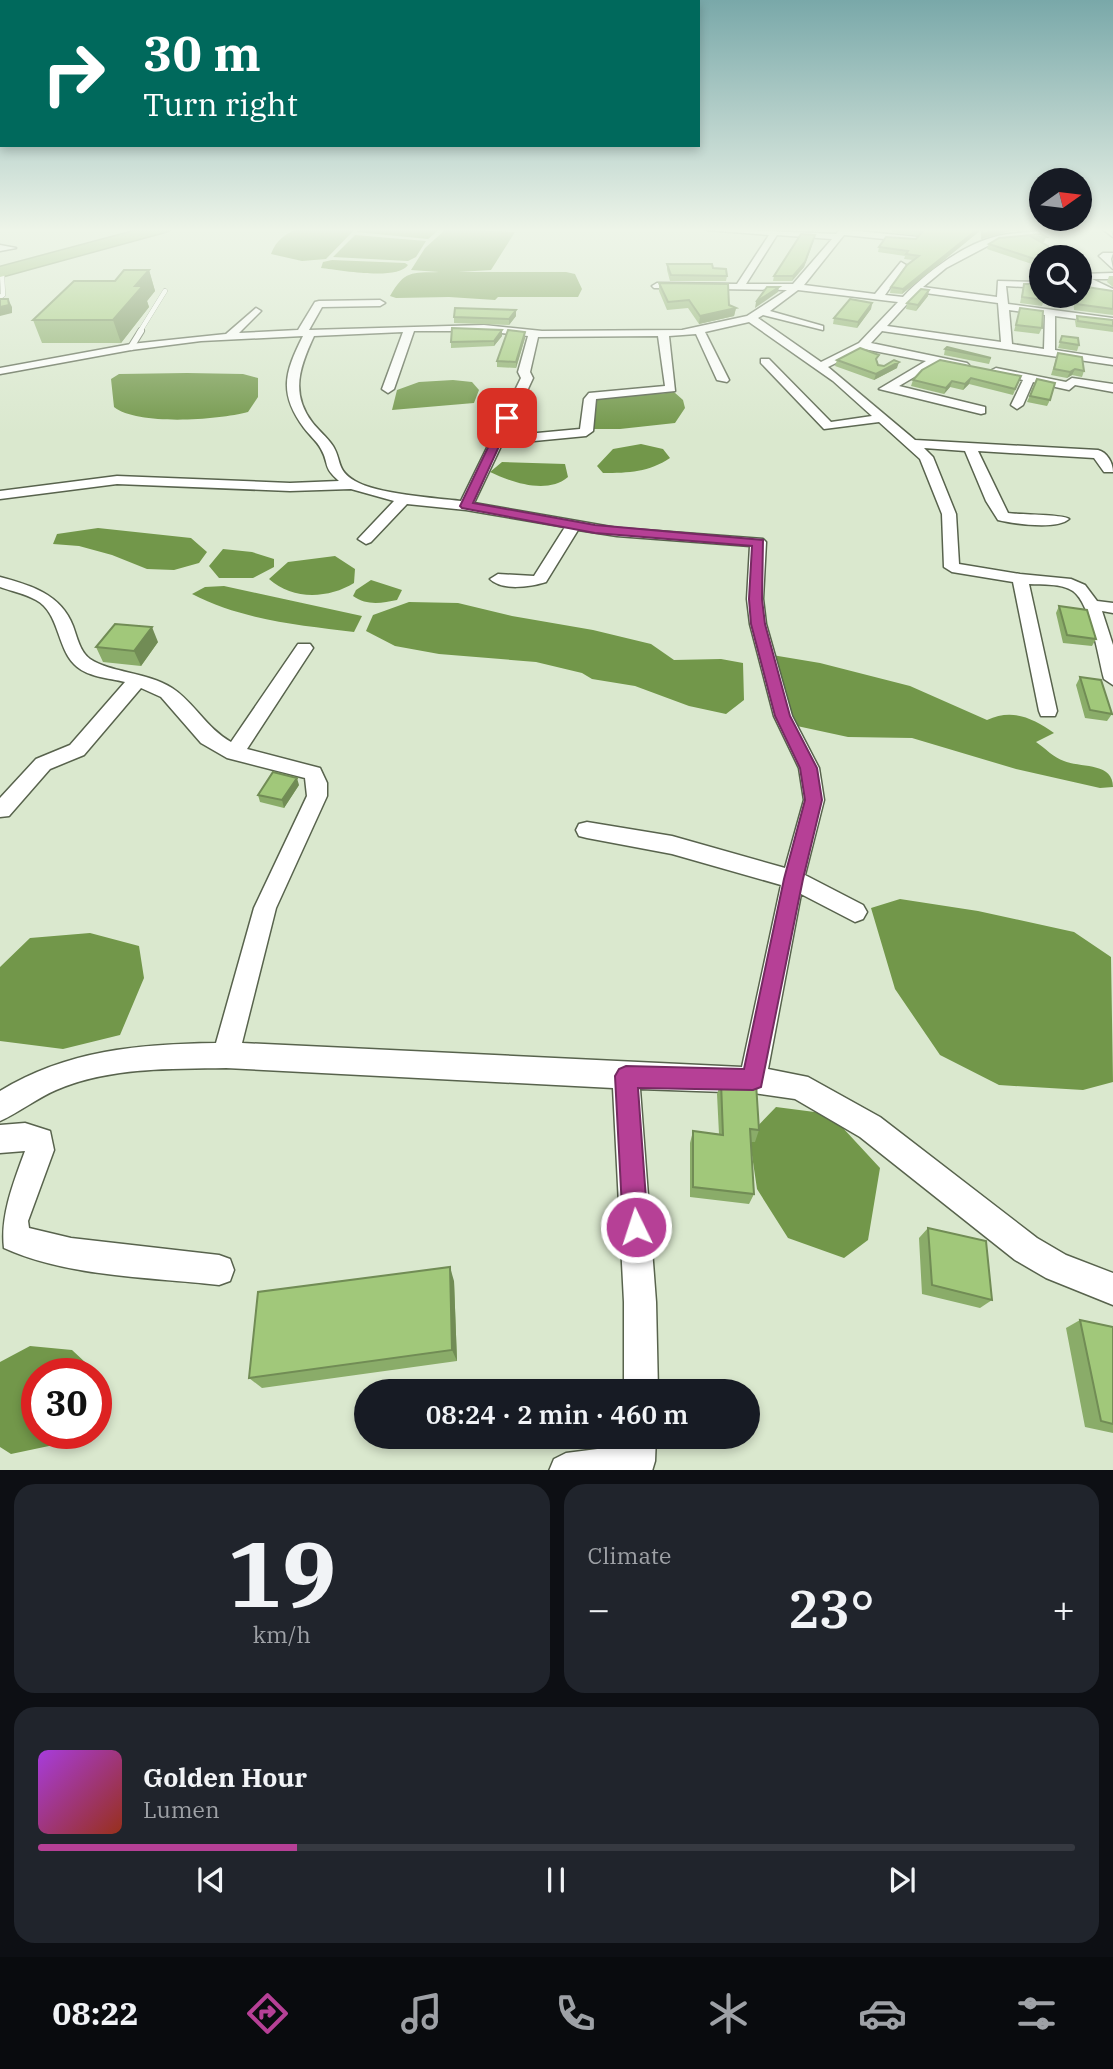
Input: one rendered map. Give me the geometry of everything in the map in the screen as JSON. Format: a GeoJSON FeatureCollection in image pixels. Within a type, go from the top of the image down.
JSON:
{"type":"FeatureCollection","features":[{"type":"Feature","properties":{"kind":"street"},"geometry":{"type":"LineString","coordinates":[[0,371],[131,347],[229,337],[410,328],[484,328],[534,333],[663,333],[699,330],[757,315],[783,297]]}},
{"type":"Feature","properties":{"kind":"street"},"geometry":{"type":"LineString","coordinates":[[875,297],[904,300]]}},
{"type":"Feature","properties":{"kind":"street"},"geometry":{"type":"LineString","coordinates":[[820,367],[863,345],[882,328],[907,297]]}},
{"type":"Feature","properties":{"kind":"street"},"geometry":{"type":"LineString","coordinates":[[962,297],[1110,323]]}},
{"type":"Feature","properties":{"kind":"street"},"geometry":{"type":"LineString","coordinates":[[1001,297],[1007,346]]}},
{"type":"Feature","properties":{"kind":"street"},"geometry":{"type":"LineString","coordinates":[[351,485],[332,468],[330,449],[295,408],[290,384],[293,368],[319,304],[380,303]]}},
{"type":"Feature","properties":{"kind":"street"},"geometry":{"type":"LineString","coordinates":[[229,337],[256,311]]}},
{"type":"Feature","properties":{"kind":"street"},"geometry":{"type":"LineString","coordinates":[[1049,353],[1050,312]]}},
{"type":"Feature","properties":{"kind":"street"},"geometry":{"type":"LineString","coordinates":[[757,315],[819,328]]}},
{"type":"Feature","properties":{"kind":"street"},"geometry":{"type":"LineString","coordinates":[[757,315],[926,457],[949,514],[952,566],[1020,579],[1071,584],[1085,593],[1113,678]]}},
{"type":"Feature","properties":{"kind":"street"},"geometry":{"type":"LineString","coordinates":[[388,389],[410,328]]}},
{"type":"Feature","properties":{"kind":"street"},"geometry":{"type":"LineString","coordinates":[[882,328],[1113,362]]}},
{"type":"Feature","properties":{"kind":"street"},"geometry":{"type":"LineString","coordinates":[[699,330],[723,380]]}},
{"type":"Feature","properties":{"kind":"street"},"geometry":{"type":"LineString","coordinates":[[466,506],[527,379],[524,372],[534,333]]}},
{"type":"Feature","properties":{"kind":"street"},"geometry":{"type":"LineString","coordinates":[[496,441],[582,433],[587,431],[590,399],[593,396],[671,389],[663,333]]}},
{"type":"Feature","properties":{"kind":"street"},"geometry":{"type":"LineString","coordinates":[[863,345],[1069,386],[1072,381],[1113,387]]}},
{"type":"Feature","properties":{"kind":"street"},"geometry":{"type":"LineString","coordinates":[[1006,373],[1020,348]]}},
{"type":"Feature","properties":{"kind":"street"},"geometry":{"type":"LineString","coordinates":[[892,359],[903,352]]}},
{"type":"Feature","properties":{"kind":"street"},"geometry":{"type":"LineString","coordinates":[[864,403],[938,359]]}},
{"type":"Feature","properties":{"kind":"street"},"geometry":{"type":"LineString","coordinates":[[765,360],[828,426],[881,418]]}},
{"type":"Feature","properties":{"kind":"street"},"geometry":{"type":"LineString","coordinates":[[1017,405],[1029,379]]}},
{"type":"Feature","properties":{"kind":"street"},"geometry":{"type":"LineString","coordinates":[[889,387],[981,410]]}},
{"type":"Feature","properties":{"kind":"street"},"geometry":{"type":"LineString","coordinates":[[913,444],[1113,454]]}},
{"type":"Feature","properties":{"kind":"street"},"geometry":{"type":"LineString","coordinates":[[970,447],[993,501],[1003,517],[1042,522],[1062,519]]}},
{"type":"Feature","properties":{"kind":"street"},"geometry":{"type":"LineString","coordinates":[[1098,454],[1109,469]]}},
{"type":"Feature","properties":{"kind":"street"},"geometry":{"type":"LineString","coordinates":[[0,495],[117,480],[290,487],[351,485],[404,499],[466,506],[573,526],[758,542],[755,599],[758,624],[783,716],[809,768],[814,800],[793,879],[753,1080]]}},
{"type":"Feature","properties":{"kind":"street"},"geometry":{"type":"LineString","coordinates":[[366,539],[404,499]]}},
{"type":"Feature","properties":{"kind":"street"},"geometry":{"type":"LineString","coordinates":[[498,579],[529,582],[540,579],[573,526]]}},
{"type":"Feature","properties":{"kind":"street"},"geometry":{"type":"LineString","coordinates":[[1020,579],[1048,711]]}},
{"type":"Feature","properties":{"kind":"street"},"geometry":{"type":"LineString","coordinates":[[0,582],[44,597],[62,620],[71,645],[81,661],[94,669],[138,679],[167,693],[208,738],[234,753],[303,768],[313,773],[317,783],[317,796],[265,908],[226,1055]]}},
{"type":"Feature","properties":{"kind":"street"},"geometry":{"type":"LineString","coordinates":[[1091,605],[1113,608]]}},
{"type":"Feature","properties":{"kind":"street"},"geometry":{"type":"LineString","coordinates":[[234,753],[304,648]]}},
{"type":"Feature","properties":{"kind":"street"},"geometry":{"type":"LineString","coordinates":[[2,810],[43,764],[77,750],[138,679]]}},
{"type":"Feature","properties":{"kind":"street"},"geometry":{"type":"LineString","coordinates":[[587,830],[672,845],[793,879],[855,912]]}},
{"type":"Feature","properties":{"kind":"street"},"geometry":{"type":"LineString","coordinates":[[0,1107],[41,1081],[80,1068],[129,1058],[226,1055],[753,1080],[799,1086],[870,1127],[1026,1249],[1057,1267],[1113,1289]]}},
{"type":"Feature","properties":{"kind":"street"},"geometry":{"type":"LineString","coordinates":[[626,1076],[640,1302],[640,1379]]}},
{"type":"Feature","properties":{"kind":"street"},"geometry":{"type":"LineString","coordinates":[[0,1139],[25,1137],[40,1141],[40,1150],[13,1221],[15,1244],[219,1270]]}},
{"type":"Feature","properties":{"kind":"street"},"geometry":{"type":"LineString","coordinates":[[571,1470],[642,1456]]}},
{"type":"Feature","properties":{"kind":"lane"},"geometry":{"type":"LineString","coordinates":[[131,347],[162,297]]}},
{"type":"Feature","properties":{"kind":"shaded area"},"geometry":{"type":"Polygon","coordinates":[[[392,297],[578,297],[498,297],[495,300],[392,297]]]}},
{"type":"Feature","properties":{"kind":"shaded area"},"geometry":{"type":"Polygon","coordinates":[[[119,374],[243,374],[258,378],[258,397],[248,412],[199,419],[141,417],[114,407],[111,379],[119,374]]]}},
{"type":"Feature","properties":{"kind":"shaded area"},"geometry":{"type":"Polygon","coordinates":[[[419,382],[472,382],[479,390],[474,403],[392,410],[397,390],[419,382]]]}},
{"type":"Feature","properties":{"kind":"shaded area"},"geometry":{"type":"Polygon","coordinates":[[[674,392],[683,400],[685,408],[675,423],[620,429],[589,429],[592,402],[601,398],[674,392]]]}},
{"type":"Feature","properties":{"kind":"shaded area"},"geometry":{"type":"Polygon","coordinates":[[[641,444],[663,449],[670,458],[646,469],[630,472],[603,473],[597,466],[613,449],[641,444]]]}},
{"type":"Feature","properties":{"kind":"shaded area"},"geometry":{"type":"Polygon","coordinates":[[[502,462],[565,464],[568,477],[550,485],[518,483],[490,472],[502,462]]]}},
{"type":"Feature","properties":{"kind":"shaded area"},"geometry":{"type":"Polygon","coordinates":[[[98,528],[191,538],[207,552],[199,563],[174,570],[147,569],[79,546],[53,544],[57,534],[98,528]]]}},
{"type":"Feature","properties":{"kind":"shaded area"},"geometry":{"type":"Polygon","coordinates":[[[223,549],[252,552],[274,559],[274,567],[253,578],[219,578],[209,566],[223,549]]]}},
{"type":"Feature","properties":{"kind":"shaded area"},"geometry":{"type":"Polygon","coordinates":[[[335,556],[355,569],[354,583],[333,592],[299,594],[278,586],[269,579],[288,562],[335,556]]]}},
{"type":"Feature","properties":{"kind":"shaded area"},"geometry":{"type":"Polygon","coordinates":[[[371,580],[402,590],[397,600],[369,602],[353,596],[356,590],[371,580]]]}},
{"type":"Feature","properties":{"kind":"shaded area"},"geometry":{"type":"Polygon","coordinates":[[[224,586],[362,616],[354,632],[313,627],[251,616],[192,594],[205,587],[224,586]]]}},
{"type":"Feature","properties":{"kind":"shaded area"},"geometry":{"type":"Polygon","coordinates":[[[409,602],[458,603],[512,616],[593,630],[651,644],[674,660],[721,659],[743,663],[744,700],[726,714],[689,706],[635,686],[592,679],[582,673],[536,662],[439,654],[395,646],[366,631],[373,615],[409,602]]]}},
{"type":"Feature","properties":{"kind":"shaded area"},"geometry":{"type":"Polygon","coordinates":[[[772,655],[820,663],[910,686],[987,720],[1005,715],[1030,719],[1054,733],[1036,742],[1060,760],[1095,767],[1108,773],[1113,787],[1100,788],[1016,769],[912,738],[848,737],[797,726],[780,701],[772,655]]]}},
{"type":"Feature","properties":{"kind":"shaded area"},"geometry":{"type":"Polygon","coordinates":[[[900,899],[978,911],[1074,932],[1111,957],[1113,1082],[1083,1090],[999,1085],[940,1055],[895,989],[871,908],[900,899]]]}},
{"type":"Feature","properties":{"kind":"shaded area"},"geometry":{"type":"Polygon","coordinates":[[[90,933],[139,946],[144,978],[120,1035],[63,1049],[0,1041],[0,967],[30,938],[90,933]]]}},
{"type":"Feature","properties":{"kind":"shaded area"},"geometry":{"type":"Polygon","coordinates":[[[776,1107],[830,1114],[880,1168],[868,1240],[844,1258],[788,1238],[757,1189],[749,1135],[776,1107]]]}},
{"type":"Feature","properties":{"kind":"shaded area"},"geometry":{"type":"Polygon","coordinates":[[[30,1346],[72,1350],[81,1358],[21,1358],[21,1449],[35,1449],[11,1454],[0,1447],[0,1362],[30,1346]]]}},
{"type":"Feature","properties":{"kind":"building"},"geometry":{"type":"Polygon","coordinates":[[[58,297],[133,297],[113,320],[33,320],[58,297]]]}},
{"type":"Feature","properties":{"kind":"building"},"geometry":{"type":"Polygon","coordinates":[[[665,297],[729,297],[729,305],[736,308],[700,316],[689,300],[668,302],[665,297]]]}},
{"type":"Feature","properties":{"kind":"building"},"geometry":{"type":"Polygon","coordinates":[[[913,297],[924,297],[918,305],[907,303],[913,297]]]}},
{"type":"Feature","properties":{"kind":"building"},"geometry":{"type":"Polygon","coordinates":[[[1092,297],[1113,297],[1113,309],[1092,306],[1092,297]]]}},
{"type":"Feature","properties":{"kind":"building"},"geometry":{"type":"Polygon","coordinates":[[[0,299],[8,299],[9,305],[0,307],[0,299]]]}},
{"type":"Feature","properties":{"kind":"building"},"geometry":{"type":"Polygon","coordinates":[[[850,299],[872,303],[858,322],[834,318],[850,299]]]}},
{"type":"Feature","properties":{"kind":"building"},"geometry":{"type":"Polygon","coordinates":[[[455,308],[516,310],[509,319],[454,317],[455,308]]]}},
{"type":"Feature","properties":{"kind":"building"},"geometry":{"type":"Polygon","coordinates":[[[1020,308],[1043,311],[1042,328],[1016,325],[1020,308]]]}},
{"type":"Feature","properties":{"kind":"building"},"geometry":{"type":"Polygon","coordinates":[[[1077,316],[1113,320],[1113,326],[1078,321],[1077,316]]]}},
{"type":"Feature","properties":{"kind":"building"},"geometry":{"type":"Polygon","coordinates":[[[452,328],[502,330],[494,341],[451,342],[452,328]]]}},
{"type":"Feature","properties":{"kind":"building"},"geometry":{"type":"Polygon","coordinates":[[[508,330],[525,332],[516,362],[497,361],[508,330]]]}},
{"type":"Feature","properties":{"kind":"building"},"geometry":{"type":"Polygon","coordinates":[[[1062,336],[1078,338],[1079,345],[1060,342],[1062,336]]]}},
{"type":"Feature","properties":{"kind":"building"},"geometry":{"type":"Polygon","coordinates":[[[947,347],[991,358],[945,349],[947,347]]]}},
{"type":"Feature","properties":{"kind":"building"},"geometry":{"type":"Polygon","coordinates":[[[860,348],[879,355],[876,359],[878,365],[884,366],[894,360],[899,362],[876,374],[837,360],[860,348]]]}},
{"type":"Feature","properties":{"kind":"building"},"geometry":{"type":"Polygon","coordinates":[[[1058,353],[1082,357],[1084,371],[1054,369],[1058,353]]]}},
{"type":"Feature","properties":{"kind":"building"},"geometry":{"type":"Polygon","coordinates":[[[940,360],[1021,376],[1015,389],[971,378],[965,384],[952,381],[946,388],[913,380],[922,370],[940,360]]]}},
{"type":"Feature","properties":{"kind":"building"},"geometry":{"type":"Polygon","coordinates":[[[1037,379],[1055,383],[1050,400],[1030,396],[1037,379]]]}},
{"type":"Feature","properties":{"kind":"building"},"geometry":{"type":"Polygon","coordinates":[[[1059,606],[1087,610],[1096,639],[1067,635],[1059,606]]]}},
{"type":"Feature","properties":{"kind":"building"},"geometry":{"type":"Polygon","coordinates":[[[115,624],[152,627],[134,651],[96,647],[115,624]]]}},
{"type":"Feature","properties":{"kind":"building"},"geometry":{"type":"Polygon","coordinates":[[[1080,677],[1101,680],[1112,714],[1090,710],[1080,677]]]}},
{"type":"Feature","properties":{"kind":"building"},"geometry":{"type":"Polygon","coordinates":[[[273,772],[297,778],[282,800],[258,795],[273,772]]]}},
{"type":"Feature","properties":{"kind":"building"},"geometry":{"type":"Polygon","coordinates":[[[721,1082],[756,1083],[759,1130],[750,1129],[754,1194],[693,1187],[693,1131],[723,1135],[721,1082]]]}},
{"type":"Feature","properties":{"kind":"building"},"geometry":{"type":"Polygon","coordinates":[[[928,1228],[986,1241],[992,1300],[932,1285],[928,1228]]]}},
{"type":"Feature","properties":{"kind":"building"},"geometry":{"type":"Polygon","coordinates":[[[450,1267],[452,1350],[249,1378],[258,1292],[450,1267]]]}},
{"type":"Feature","properties":{"kind":"building"},"geometry":{"type":"Polygon","coordinates":[[[1080,1320],[1113,1327],[1113,1424],[1101,1421],[1080,1320]]]}},
{"type":"Feature","properties":{"kind":"route"},"geometry":{"type":"LineString","coordinates":[[507,418],[466,506],[617,532],[758,542],[755,599],[758,624],[774,691],[783,716],[809,768],[814,800],[793,879],[753,1080],[626,1076],[636,1227]]}}]}
